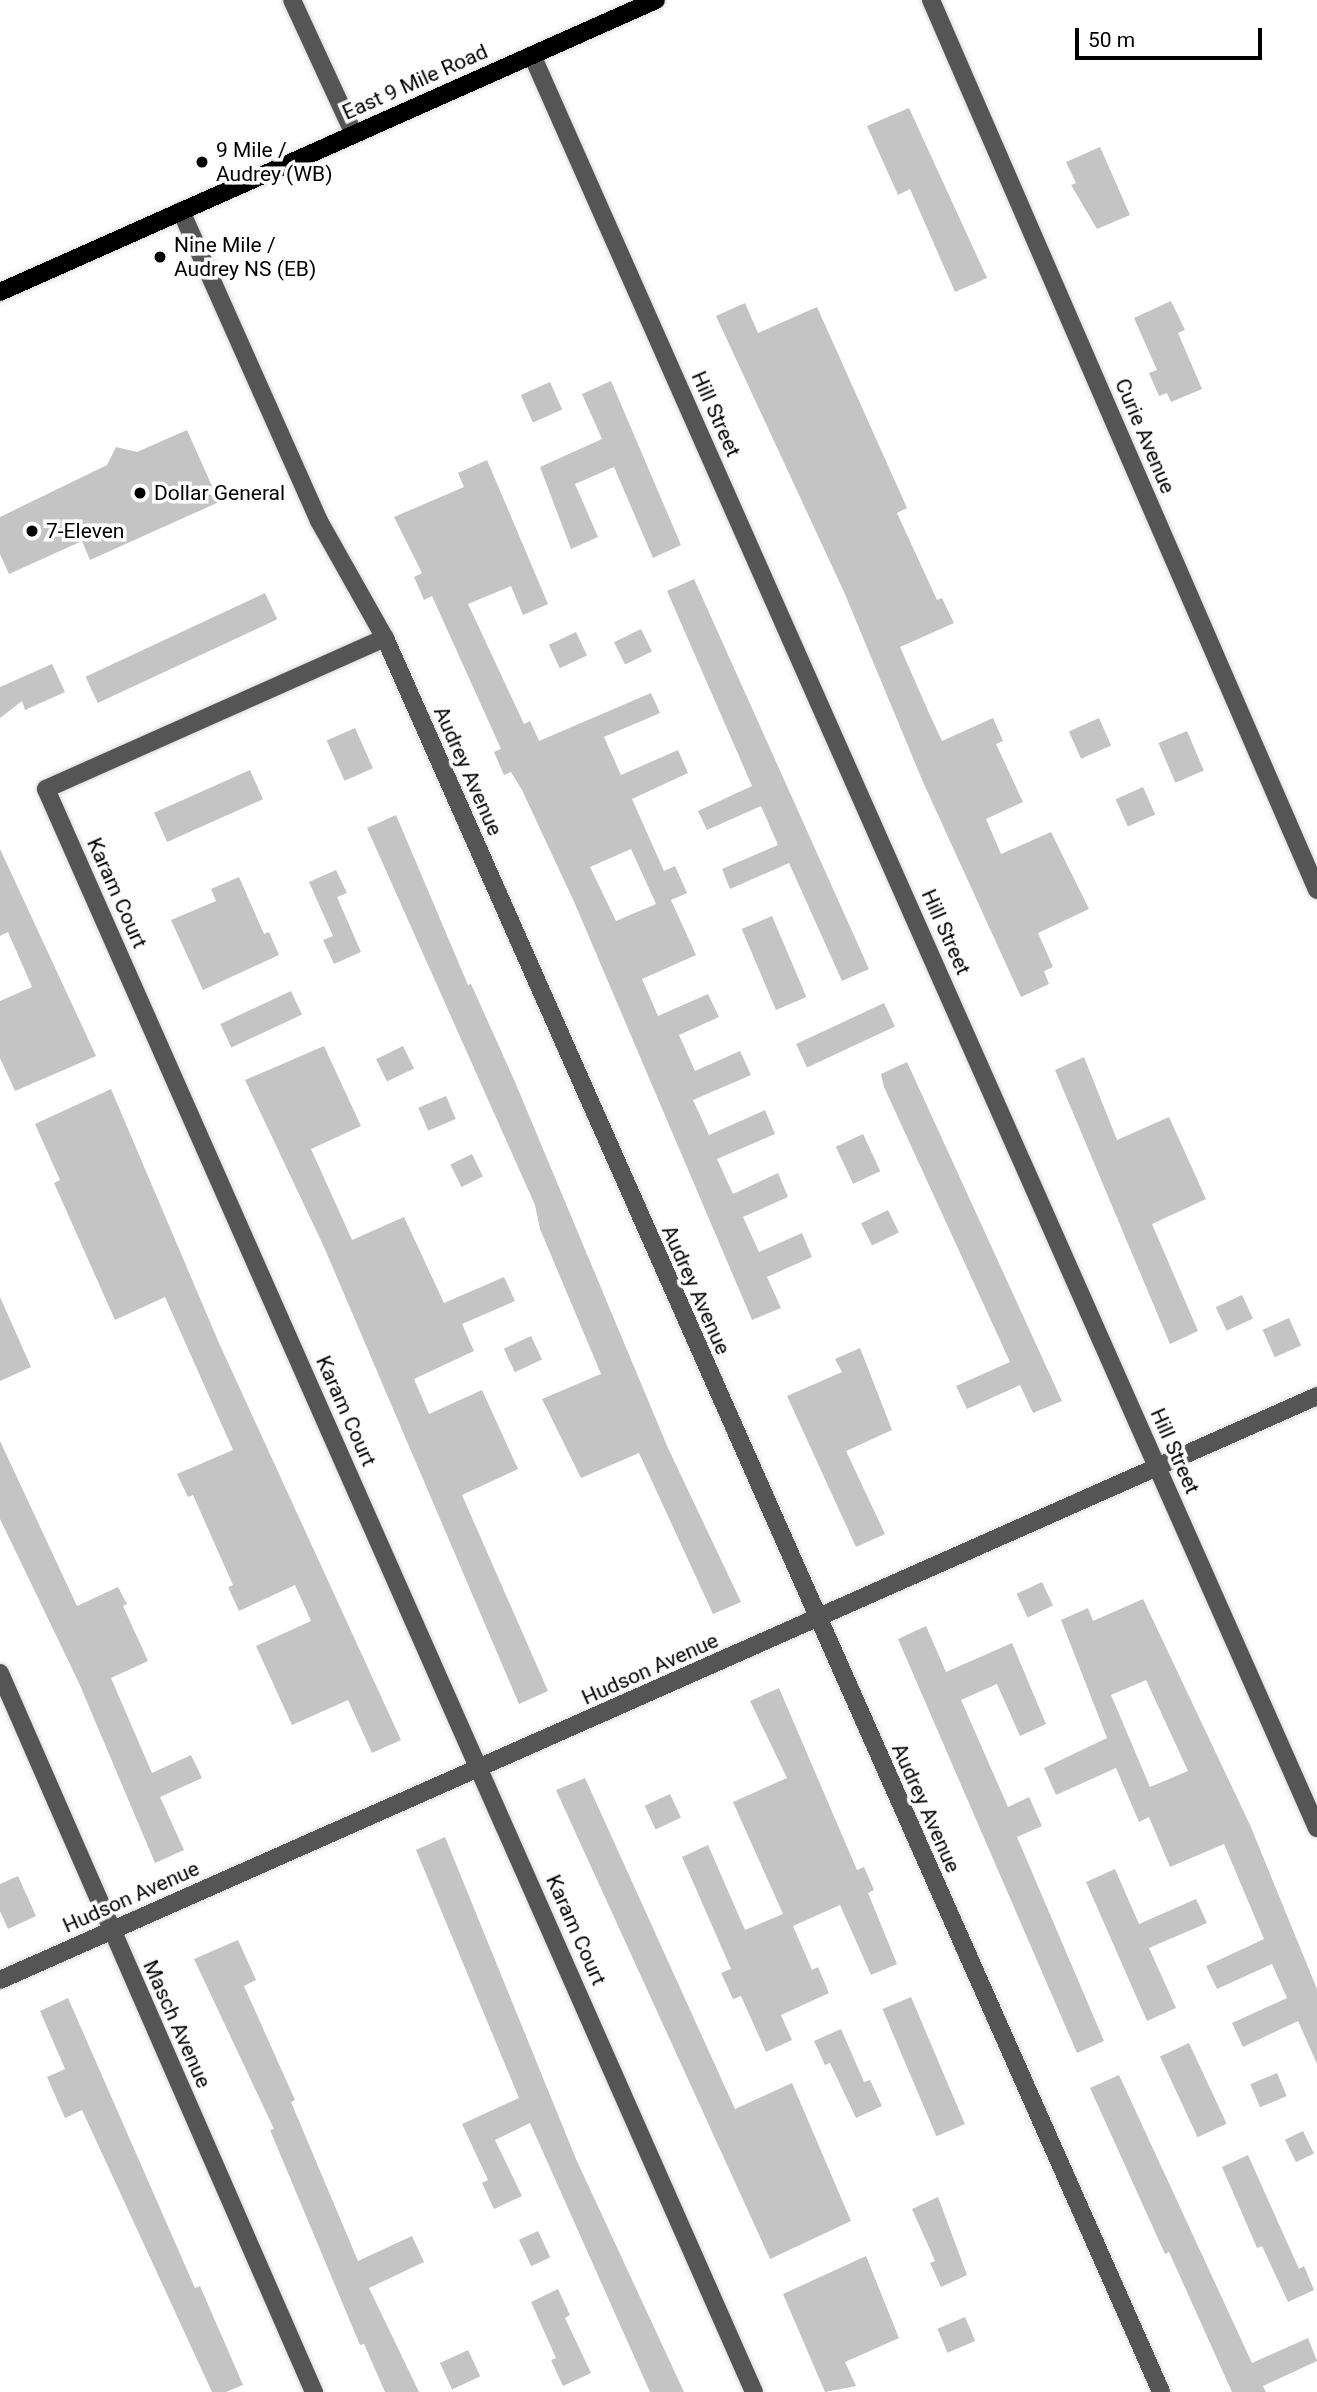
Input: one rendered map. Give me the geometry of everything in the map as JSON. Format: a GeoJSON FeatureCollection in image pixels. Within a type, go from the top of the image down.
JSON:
{"type":"FeatureCollection","features":[{"type":"Feature","properties":{"kind":"main road","name":"East 9 Mile Road"},"geometry":{"type":"LineString","coordinates":[[0,292],[656,0]]}},
{"type":"Feature","properties":{"kind":"street"},"geometry":{"type":"LineString","coordinates":[[292,0],[354,134]]}},
{"type":"Feature","properties":{"kind":"street","name":"Curie Avenue"},"geometry":{"type":"LineString","coordinates":[[931,0],[1317,890]]}},
{"type":"Feature","properties":{"kind":"street","name":"Hill Street"},"geometry":{"type":"LineString","coordinates":[[532,55],[1317,1828]]}},
{"type":"Feature","properties":{"kind":"street","name":"Audrey Avenue"},"geometry":{"type":"LineString","coordinates":[[181,211],[319,521],[385,638],[817,1620],[1161,2392]]}},
{"type":"Feature","properties":{"kind":"street","name":"Karam Court"},"geometry":{"type":"LineString","coordinates":[[385,638],[46,789],[754,2392]]}},
{"type":"Feature","properties":{"kind":"street","name":"Hudson Avenue"},"geometry":{"type":"LineString","coordinates":[[0,1980],[1317,1396]]}},
{"type":"Feature","properties":{"kind":"street","name":"Masch Avenue"},"geometry":{"type":"LineString","coordinates":[[0,1673],[314,2392]]}},
{"type":"Feature","properties":{"kind":"building"},"geometry":{"type":"Polygon","coordinates":[[[909,108],[987,278],[955,292],[910,189],[898,195],[867,126],[909,108]]]}},
{"type":"Feature","properties":{"kind":"building"},"geometry":{"type":"Polygon","coordinates":[[[1100,147],[1130,215],[1097,229],[1071,185],[1076,183],[1066,162],[1100,147]]]}},
{"type":"Feature","properties":{"kind":"building"},"geometry":{"type":"Polygon","coordinates":[[[1171,301],[1185,330],[1178,333],[1202,389],[1171,402],[1167,393],[1159,396],[1149,373],[1157,370],[1134,318],[1171,301]]]}},
{"type":"Feature","properties":{"kind":"building"},"geometry":{"type":"Polygon","coordinates":[[[745,303],[758,333],[817,307],[907,508],[897,513],[937,600],[942,598],[954,623],[900,647],[929,713],[942,741],[993,718],[1003,741],[996,744],[1023,802],[986,819],[1001,854],[1051,832],[1089,909],[1038,933],[1053,967],[1044,971],[1049,984],[1021,997],[923,782],[844,592],[716,316],[745,303]]]}},
{"type":"Feature","properties":{"kind":"building"},"geometry":{"type":"Polygon","coordinates":[[[611,381],[681,545],[653,558],[614,467],[575,484],[598,537],[571,549],[540,467],[602,439],[582,394],[611,381]]]}},
{"type":"Feature","properties":{"kind":"building"},"geometry":{"type":"Polygon","coordinates":[[[550,382],[562,409],[533,422],[521,395],[550,382]]]}},
{"type":"Feature","properties":{"kind":"building"},"geometry":{"type":"Polygon","coordinates":[[[187,430],[219,502],[90,560],[82,541],[9,574],[0,554],[0,517],[107,465],[116,447],[137,452],[187,430]]]}},
{"type":"Feature","properties":{"kind":"building"},"geometry":{"type":"Polygon","coordinates":[[[487,460],[548,604],[523,615],[511,586],[468,604],[524,724],[530,721],[539,741],[651,693],[660,713],[604,737],[621,775],[678,750],[688,773],[632,799],[664,871],[675,866],[687,893],[671,900],[696,955],[642,979],[658,1016],[708,994],[719,1017],[679,1035],[695,1071],[740,1051],[751,1075],[693,1100],[709,1135],[765,1110],[775,1134],[717,1159],[733,1194],[778,1173],[788,1197],[743,1217],[759,1252],[802,1233],[812,1257],[767,1277],[781,1308],[752,1320],[575,904],[522,790],[511,772],[504,775],[494,752],[501,749],[432,596],[424,600],[414,577],[422,573],[394,517],[464,487],[458,473],[487,460]],[[631,849],[590,867],[616,921],[656,904],[631,849]]]}},
{"type":"Feature","properties":{"kind":"building"},"geometry":{"type":"Polygon","coordinates":[[[694,579],[869,969],[842,981],[789,863],[730,889],[722,869],[778,845],[761,806],[707,830],[698,811],[752,786],[667,591],[694,579]]]}},
{"type":"Feature","properties":{"kind":"building"},"geometry":{"type":"Polygon","coordinates":[[[265,593],[277,619],[98,703],[86,677],[265,593]]]}},
{"type":"Feature","properties":{"kind":"building"},"geometry":{"type":"Polygon","coordinates":[[[641,629],[652,651],[625,665],[614,642],[641,629]]]}},
{"type":"Feature","properties":{"kind":"building"},"geometry":{"type":"Polygon","coordinates":[[[576,632],[587,656],[560,668],[549,645],[576,632]]]}},
{"type":"Feature","properties":{"kind":"building"},"geometry":{"type":"Polygon","coordinates":[[[52,664],[65,692],[25,710],[22,701],[0,718],[0,687],[52,664]]]}},
{"type":"Feature","properties":{"kind":"building"},"geometry":{"type":"Polygon","coordinates":[[[1099,718],[1111,745],[1081,759],[1069,731],[1099,718]]]}},
{"type":"Feature","properties":{"kind":"building"},"geometry":{"type":"Polygon","coordinates":[[[355,728],[373,768],[345,781],[327,741],[355,728]]]}},
{"type":"Feature","properties":{"kind":"building"},"geometry":{"type":"Polygon","coordinates":[[[1187,731],[1204,771],[1175,783],[1158,743],[1187,731]]]}},
{"type":"Feature","properties":{"kind":"building"},"geometry":{"type":"Polygon","coordinates":[[[250,770],[263,799],[167,842],[154,813],[250,770]]]}},
{"type":"Feature","properties":{"kind":"building"},"geometry":{"type":"Polygon","coordinates":[[[1143,787],[1155,814],[1128,827],[1116,799],[1143,787]]]}},
{"type":"Feature","properties":{"kind":"building"},"geometry":{"type":"Polygon","coordinates":[[[396,815],[468,985],[471,984],[515,1082],[668,1448],[741,1602],[713,1614],[639,1453],[581,1478],[542,1399],[601,1374],[540,1229],[535,1205],[367,828],[396,815]]]}},
{"type":"Feature","properties":{"kind":"building"},"geometry":{"type":"Polygon","coordinates":[[[0,849],[96,1056],[15,1091],[0,1058],[0,1001],[32,987],[8,932],[0,936],[0,849]]]}},
{"type":"Feature","properties":{"kind":"building"},"geometry":{"type":"Polygon","coordinates":[[[336,870],[347,893],[337,897],[361,952],[334,964],[323,940],[333,936],[309,882],[336,870]]]}},
{"type":"Feature","properties":{"kind":"building"},"geometry":{"type":"Polygon","coordinates":[[[239,877],[264,934],[269,932],[279,955],[203,990],[171,920],[216,901],[211,889],[239,877]]]}},
{"type":"Feature","properties":{"kind":"building"},"geometry":{"type":"Polygon","coordinates":[[[772,916],[806,997],[776,1010],[742,929],[772,916]]]}},
{"type":"Feature","properties":{"kind":"building"},"geometry":{"type":"Polygon","coordinates":[[[291,991],[302,1015],[231,1048],[220,1024],[291,991]]]}},
{"type":"Feature","properties":{"kind":"building"},"geometry":{"type":"Polygon","coordinates":[[[884,1003],[895,1027],[807,1068],[796,1044],[884,1003]]]}},
{"type":"Feature","properties":{"kind":"building"},"geometry":{"type":"Polygon","coordinates":[[[324,1046],[361,1126],[311,1149],[352,1240],[404,1217],[444,1303],[504,1277],[515,1301],[462,1324],[474,1351],[414,1379],[429,1414],[482,1390],[518,1469],[462,1495],[548,1691],[519,1704],[324,1247],[245,1080],[324,1046]]]}},
{"type":"Feature","properties":{"kind":"building"},"geometry":{"type":"Polygon","coordinates":[[[403,1046],[414,1068],[387,1082],[376,1059],[403,1046]]]}},
{"type":"Feature","properties":{"kind":"building"},"geometry":{"type":"Polygon","coordinates":[[[1084,1057],[1117,1140],[1169,1117],[1206,1199],[1152,1224],[1198,1331],[1170,1344],[1055,1070],[1084,1057]]]}},
{"type":"Feature","properties":{"kind":"building"},"geometry":{"type":"Polygon","coordinates":[[[907,1062],[1062,1401],[1033,1413],[1020,1385],[967,1409],[956,1386],[1010,1362],[884,1087],[881,1074],[907,1062]]]}},
{"type":"Feature","properties":{"kind":"building"},"geometry":{"type":"Polygon","coordinates":[[[111,1089],[219,1343],[401,1740],[372,1753],[348,1700],[292,1725],[256,1646],[311,1621],[295,1585],[239,1611],[228,1587],[233,1585],[193,1495],[188,1497],[177,1474],[233,1450],[165,1297],[115,1320],[54,1183],[60,1180],[35,1124],[111,1089]]]}},
{"type":"Feature","properties":{"kind":"building"},"geometry":{"type":"Polygon","coordinates":[[[446,1096],[456,1119],[428,1131],[418,1108],[446,1096]]]}},
{"type":"Feature","properties":{"kind":"building"},"geometry":{"type":"Polygon","coordinates":[[[863,1134],[880,1171],[853,1184],[836,1147],[863,1134]]]}},
{"type":"Feature","properties":{"kind":"building"},"geometry":{"type":"Polygon","coordinates":[[[472,1154],[483,1176],[461,1187],[450,1165],[472,1154]]]}},
{"type":"Feature","properties":{"kind":"building"},"geometry":{"type":"Polygon","coordinates":[[[888,1210],[899,1232],[872,1246],[861,1223],[888,1210]]]}},
{"type":"Feature","properties":{"kind":"building"},"geometry":{"type":"Polygon","coordinates":[[[1242,1295],[1253,1319],[1227,1331],[1216,1307],[1242,1295]]]}},
{"type":"Feature","properties":{"kind":"building"},"geometry":{"type":"Polygon","coordinates":[[[0,1297],[31,1367],[0,1381],[0,1297]]]}},
{"type":"Feature","properties":{"kind":"building"},"geometry":{"type":"Polygon","coordinates":[[[1289,1318],[1301,1345],[1275,1357],[1263,1330],[1289,1318]]]}},
{"type":"Feature","properties":{"kind":"building"},"geometry":{"type":"Polygon","coordinates":[[[531,1336],[542,1360],[515,1372],[504,1349],[531,1336]]]}},
{"type":"Feature","properties":{"kind":"building"},"geometry":{"type":"Polygon","coordinates":[[[860,1348],[892,1430],[846,1451],[885,1534],[856,1547],[787,1396],[842,1372],[835,1359],[860,1348]]]}},
{"type":"Feature","properties":{"kind":"building"},"geometry":{"type":"Polygon","coordinates":[[[0,1441],[77,1606],[118,1587],[127,1604],[123,1606],[148,1661],[111,1678],[152,1773],[191,1755],[202,1778],[160,1797],[184,1850],[155,1863],[79,1683],[0,1519],[0,1441]]]}},
{"type":"Feature","properties":{"kind":"building"},"geometry":{"type":"Polygon","coordinates":[[[1042,1582],[1053,1606],[1028,1617],[1017,1594],[1042,1582]]]}},
{"type":"Feature","properties":{"kind":"building"},"geometry":{"type":"Polygon","coordinates":[[[1143,1599],[1250,1825],[1317,1989],[1317,2064],[1298,2021],[1243,2047],[1232,2023],[1287,1998],[1272,1964],[1217,1989],[1206,1966],[1264,1939],[1224,1844],[1170,1867],[1149,1817],[1139,1822],[1116,1768],[1056,1795],[1044,1768],[1107,1738],[1061,1620],[1088,1608],[1093,1621],[1143,1599]],[[1146,1680],[1111,1695],[1150,1787],[1188,1771],[1146,1680]]]}},
{"type":"Feature","properties":{"kind":"building"},"geometry":{"type":"Polygon","coordinates":[[[926,1626],[946,1672],[1012,1643],[1046,1724],[1020,1736],[997,1684],[961,1700],[1008,1807],[1029,1797],[1042,1826],[1017,1837],[1104,2041],[1077,2053],[898,1639],[926,1626]]]}},
{"type":"Feature","properties":{"kind":"building"},"geometry":{"type":"Polygon","coordinates":[[[779,1688],[857,1870],[864,1867],[874,1890],[868,1893],[897,1964],[871,1975],[840,1905],[793,1926],[812,1970],[818,1967],[829,1993],[781,2015],[792,2040],[766,2052],[741,1996],[733,1999],[721,1973],[731,1969],[682,1857],[708,1845],[745,1930],[783,1914],[733,1802],[787,1778],[750,1701],[779,1688]]]}},
{"type":"Feature","properties":{"kind":"building"},"geometry":{"type":"Polygon","coordinates":[[[585,1778],[735,2109],[792,2083],[851,2221],[770,2259],[556,1790],[585,1778]]]}},
{"type":"Feature","properties":{"kind":"building"},"geometry":{"type":"Polygon","coordinates":[[[670,1794],[681,1818],[656,1829],[645,1806],[670,1794]]]}},
{"type":"Feature","properties":{"kind":"building"},"geometry":{"type":"Polygon","coordinates":[[[445,1837],[576,2159],[684,2392],[650,2392],[530,2123],[495,2140],[522,2196],[494,2209],[482,2183],[488,2180],[462,2124],[519,2098],[416,1850],[445,1837]]]}},
{"type":"Feature","properties":{"kind":"building"},"geometry":{"type":"Polygon","coordinates":[[[1115,1869],[1139,1924],[1196,1899],[1207,1923],[1149,1948],[1176,2008],[1147,2021],[1086,1882],[1115,1869]]]}},
{"type":"Feature","properties":{"kind":"building"},"geometry":{"type":"Polygon","coordinates":[[[18,1876],[36,1916],[8,1929],[0,1911],[0,1884],[18,1876]]]}},
{"type":"Feature","properties":{"kind":"building"},"geometry":{"type":"Polygon","coordinates":[[[238,1940],[256,1980],[244,1986],[295,2100],[291,2102],[358,2261],[412,2236],[424,2262],[369,2288],[419,2392],[385,2392],[364,2344],[360,2345],[270,2130],[274,2129],[194,1959],[238,1940]]]}},
{"type":"Feature","properties":{"kind":"building"},"geometry":{"type":"Polygon","coordinates":[[[911,1997],[965,2124],[936,2136],[882,2009],[911,1997]]]}},
{"type":"Feature","properties":{"kind":"building"},"geometry":{"type":"Polygon","coordinates":[[[68,1998],[195,2288],[200,2286],[243,2385],[226,2392],[212,2392],[82,2110],[65,2118],[47,2077],[65,2069],[40,2011],[68,1998]]]}},
{"type":"Feature","properties":{"kind":"building"},"geometry":{"type":"Polygon","coordinates":[[[841,2029],[864,2082],[870,2080],[882,2106],[856,2118],[830,2063],[825,2065],[814,2041],[841,2029]]]}},
{"type":"Feature","properties":{"kind":"building"},"geometry":{"type":"Polygon","coordinates":[[[1189,2043],[1227,2124],[1198,2137],[1160,2057],[1189,2043]]]}},
{"type":"Feature","properties":{"kind":"building"},"geometry":{"type":"Polygon","coordinates":[[[1277,2073],[1287,2096],[1260,2107],[1250,2084],[1277,2073]]]}},
{"type":"Feature","properties":{"kind":"building"},"geometry":{"type":"Polygon","coordinates":[[[1119,2075],[1252,2363],[1308,2338],[1317,2361],[1263,2386],[1266,2392],[1232,2392],[1169,2252],[1165,2254],[1090,2088],[1119,2075]]]}},
{"type":"Feature","properties":{"kind":"building"},"geometry":{"type":"Polygon","coordinates":[[[1303,2131],[1314,2153],[1296,2162],[1285,2140],[1303,2131]]]}},
{"type":"Feature","properties":{"kind":"building"},"geometry":{"type":"Polygon","coordinates":[[[1248,2155],[1299,2269],[1304,2266],[1314,2290],[1288,2302],[1262,2246],[1257,2248],[1222,2167],[1248,2155]]]}},
{"type":"Feature","properties":{"kind":"building"},"geometry":{"type":"Polygon","coordinates":[[[938,2197],[967,2275],[941,2287],[930,2263],[935,2261],[912,2209],[938,2197]]]}},
{"type":"Feature","properties":{"kind":"building"},"geometry":{"type":"Polygon","coordinates":[[[538,2231],[550,2257],[531,2266],[519,2240],[538,2231]]]}},
{"type":"Feature","properties":{"kind":"building"},"geometry":{"type":"Polygon","coordinates":[[[866,2256],[899,2338],[845,2362],[856,2386],[825,2392],[783,2294],[866,2256]]]}},
{"type":"Feature","properties":{"kind":"building"},"geometry":{"type":"Polygon","coordinates":[[[558,2289],[570,2315],[565,2318],[591,2373],[563,2386],[551,2360],[556,2358],[531,2302],[558,2289]]]}},
{"type":"Feature","properties":{"kind":"building"},"geometry":{"type":"Polygon","coordinates":[[[965,2317],[975,2341],[948,2353],[937,2329],[965,2317]]]}},
{"type":"Feature","properties":{"kind":"building"},"geometry":{"type":"Polygon","coordinates":[[[468,2350],[480,2376],[452,2389],[440,2363],[468,2350]]]}},
{"type":"Feature","properties":{"kind":"place","name":"9 Mile / Audrey (WB)"},"geometry":{"type":"Point","coordinates":[202,162]}},
{"type":"Feature","properties":{"kind":"place","name":"Nine Mile / Audrey NS (EB)"},"geometry":{"type":"Point","coordinates":[160,257]}},
{"type":"Feature","properties":{"kind":"place","name":"Dollar General"},"geometry":{"type":"Point","coordinates":[140,493]}},
{"type":"Feature","properties":{"kind":"place","name":"7-Eleven"},"geometry":{"type":"Point","coordinates":[32,531]}}]}
